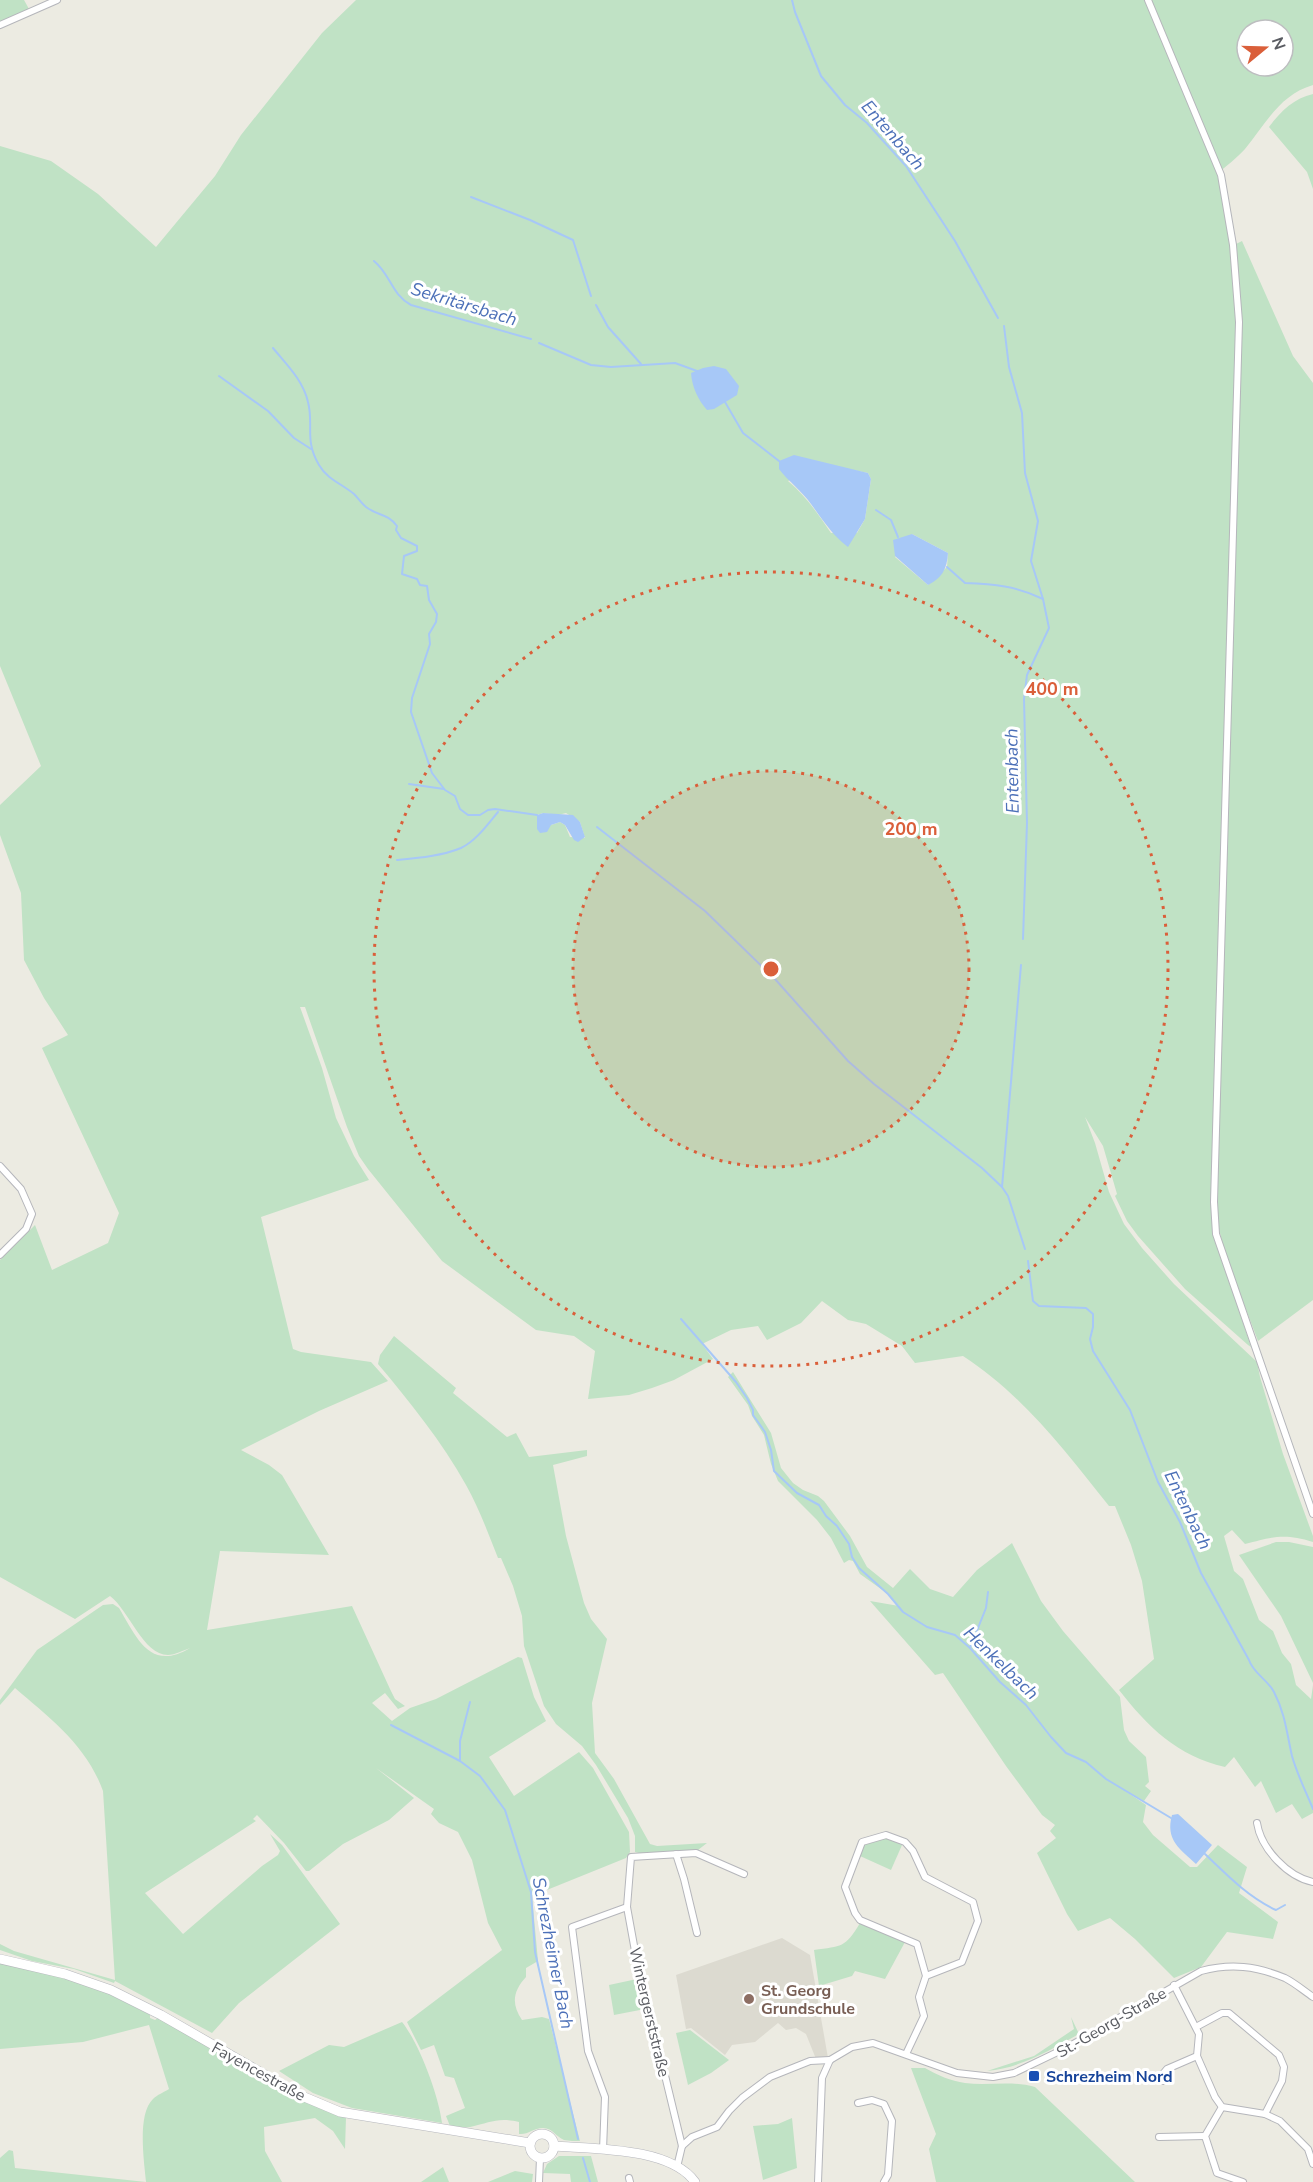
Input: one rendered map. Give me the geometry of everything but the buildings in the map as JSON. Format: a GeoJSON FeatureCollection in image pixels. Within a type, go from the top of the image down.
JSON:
{"type":"FeatureCollection","features":[{"type":"Feature","properties":{"kind":"street"},"geometry":{"type":"LineString","coordinates":[[0,25],[57,0]]}},
{"type":"Feature","properties":{"kind":"street"},"geometry":{"type":"LineString","coordinates":[[1148,0],[1221,175],[1233,245],[1239,322],[1214,1202],[1216,1234],[1313,1514]]}},
{"type":"Feature","properties":{"kind":"street"},"geometry":{"type":"LineString","coordinates":[[0,1166],[21,1189],[32,1214],[26,1229],[0,1255]]}},
{"type":"Feature","properties":{"kind":"street"},"geometry":{"type":"LineString","coordinates":[[1257,1823],[1267,1845],[1284,1868],[1293,1875],[1313,1882]]}},
{"type":"Feature","properties":{"kind":"street"},"geometry":{"type":"LineString","coordinates":[[906,2054],[924,2016],[919,1997],[926,1976],[917,1944],[860,1920],[855,1913],[844,1887],[862,1842],[886,1835],[905,1842],[914,1851],[925,1877],[972,1902],[978,1921],[962,1962],[926,1976]]}},
{"type":"Feature","properties":{"kind":"street"},"geometry":{"type":"LineString","coordinates":[[697,1933],[676,1854],[696,1853],[744,1874]]}},
{"type":"Feature","properties":{"kind":"street","name":"Wintergerststraße"},"geometry":{"type":"LineString","coordinates":[[676,1854],[632,1857],[627,1907],[645,1995],[682,2146],[677,2167]]}},
{"type":"Feature","properties":{"kind":"street"},"geometry":{"type":"LineString","coordinates":[[603,2150],[604,2097],[588,2051],[572,1927],[627,1907]]}},
{"type":"Feature","properties":{"kind":"street","name":"Fayencestraße"},"geometry":{"type":"LineString","coordinates":[[0,1959],[65,1974],[111,1990],[161,2015],[302,2096],[340,2112],[530,2144],[534,2137],[541,2134],[551,2138],[554,2146],[645,2155],[677,2167],[690,2175],[695,2182]]}},
{"type":"Feature","properties":{"kind":"street","name":"St.-Georg-Straße"},"geometry":{"type":"LineString","coordinates":[[682,2146],[692,2137],[717,2127],[742,2098],[770,2077],[810,2061],[830,2060],[852,2047],[873,2043],[957,2073],[993,2077],[1014,2073],[1068,2047],[1174,1985],[1201,1971],[1222,1965],[1249,1967],[1287,1979],[1313,1997]]}},
{"type":"Feature","properties":{"kind":"street"},"geometry":{"type":"LineString","coordinates":[[1174,1985],[1199,2034],[1197,2056],[1215,2097],[1222,2107],[1265,2114],[1280,2121],[1310,2146],[1313,2164]]}},
{"type":"Feature","properties":{"kind":"street"},"geometry":{"type":"LineString","coordinates":[[1196,2027],[1222,2013],[1229,2013],[1279,2055],[1284,2067],[1282,2081],[1265,2114]]}},
{"type":"Feature","properties":{"kind":"street"},"geometry":{"type":"LineString","coordinates":[[1163,2081],[1162,2075],[1167,2069],[1197,2056]]}},
{"type":"Feature","properties":{"kind":"street"},"geometry":{"type":"LineString","coordinates":[[818,2182],[822,2078],[830,2060]]}},
{"type":"Feature","properties":{"kind":"street"},"geometry":{"type":"LineString","coordinates":[[858,2103],[872,2100],[884,2104],[892,2121],[888,2175],[884,2182]]}},
{"type":"Feature","properties":{"kind":"street"},"geometry":{"type":"LineString","coordinates":[[1222,2107],[1205,2136],[1217,2173],[1243,2182]]}},
{"type":"Feature","properties":{"kind":"street"},"geometry":{"type":"LineString","coordinates":[[1159,2136],[1205,2136]]}},
{"type":"Feature","properties":{"kind":"street"},"geometry":{"type":"LineString","coordinates":[[530,2144],[531,2151],[540,2158]]}},
{"type":"Feature","properties":{"kind":"street"},"geometry":{"type":"LineString","coordinates":[[540,2158],[550,2155],[554,2146]]}},
{"type":"Feature","properties":{"kind":"street"},"geometry":{"type":"LineString","coordinates":[[540,2158],[540,2182]]}},
{"type":"Feature","properties":{"kind":"shaded area","name":"St. Georg Grundschule"},"geometry":{"type":"Polygon","coordinates":[[[782,1938],[810,1955],[828,2058],[816,2059],[806,2034],[796,2028],[786,2030],[778,2023],[755,2042],[732,2045],[725,2055],[691,2028],[686,2029],[676,1975],[782,1938]]]}},
{"type":"Feature","properties":{"kind":"green space"},"geometry":{"type":"Polygon","coordinates":[[[0,0],[24,0],[29,9],[0,22],[0,0]]]}},
{"type":"Feature","properties":{"kind":"green space"},"geometry":{"type":"Polygon","coordinates":[[[356,0],[1313,0],[1313,85],[1282,103],[1245,149],[1217,174],[1232,246],[1242,241],[1293,356],[1313,383],[1313,1300],[1258,1341],[1228,1262],[1216,1214],[1211,1215],[1216,1239],[1251,1347],[1248,1345],[1185,1289],[1127,1221],[1115,1196],[1117,1194],[1103,1146],[1085,1117],[1109,1192],[1124,1224],[1174,1284],[1257,1362],[1283,1454],[1313,1536],[1313,1542],[1279,1537],[1245,1544],[1232,1530],[1224,1536],[1234,1571],[1243,1579],[1259,1620],[1273,1631],[1282,1653],[1291,1664],[1296,1685],[1311,1699],[1313,1685],[1313,1813],[1302,1819],[1292,1804],[1276,1813],[1261,1781],[1255,1787],[1234,1757],[1225,1767],[1192,1756],[1178,1748],[1153,1728],[1119,1690],[1154,1659],[1142,1581],[1131,1545],[1115,1506],[1109,1506],[1042,1425],[985,1371],[963,1356],[915,1363],[902,1346],[866,1324],[848,1320],[822,1301],[801,1323],[767,1340],[758,1326],[731,1330],[702,1344],[713,1359],[674,1380],[629,1395],[588,1399],[595,1351],[574,1336],[536,1330],[442,1261],[368,1169],[359,1156],[347,1127],[305,1007],[300,1007],[322,1068],[336,1118],[354,1156],[369,1180],[261,1217],[293,1349],[371,1362],[388,1381],[319,1411],[241,1450],[282,1475],[329,1555],[220,1551],[207,1630],[352,1606],[395,1699],[405,1706],[398,1709],[385,1693],[372,1703],[392,1721],[410,1708],[436,1699],[518,1657],[522,1658],[534,1697],[546,1721],[489,1757],[514,1796],[579,1752],[593,1768],[629,1832],[630,1852],[626,1858],[532,1896],[538,1961],[526,1968],[526,1977],[518,1987],[515,1998],[516,2008],[522,2020],[542,2017],[549,2019],[580,2141],[564,2140],[546,2128],[519,2134],[519,2122],[505,2120],[468,2127],[450,2126],[446,2116],[465,2108],[454,2078],[445,2076],[434,2045],[421,2050],[407,2022],[502,1950],[488,1923],[472,1860],[458,1832],[439,1823],[431,1814],[434,1809],[376,1768],[414,1798],[389,1820],[343,1844],[309,1871],[306,1871],[284,1843],[257,1815],[253,1819],[256,1821],[145,1893],[183,1934],[278,1855],[280,1851],[270,1834],[282,1845],[340,1924],[239,2003],[212,2033],[115,1981],[114,1983],[74,1969],[32,1961],[0,1950],[0,1944],[14,1951],[115,1980],[103,1791],[87,1760],[66,1734],[41,1710],[15,1688],[0,1705],[0,1700],[37,1650],[103,1605],[113,1604],[119,1608],[146,1648],[155,1654],[170,1655],[159,1653],[151,1648],[110,1596],[75,1619],[0,1577],[0,1260],[35,1225],[52,1270],[108,1243],[119,1213],[42,1048],[68,1035],[44,998],[24,960],[21,893],[0,835],[0,805],[41,766],[0,666],[0,146],[51,161],[98,194],[156,247],[215,176],[241,135],[322,33],[356,0]],[[827,465],[788,481],[806,499],[831,533],[857,533],[865,519],[871,479],[868,473],[827,465]],[[912,534],[895,557],[928,585],[947,567],[948,553],[912,534]],[[543,813],[537,815],[538,821],[551,825],[560,822],[565,825],[570,837],[585,838],[580,822],[566,813],[558,815],[543,813]]]}},
{"type":"Feature","properties":{"kind":"green space"},"geometry":{"type":"Polygon","coordinates":[[[1313,94],[1313,189],[1307,172],[1269,127],[1288,106],[1313,94]]]}},
{"type":"Feature","properties":{"kind":"green space"},"geometry":{"type":"Polygon","coordinates":[[[394,1336],[456,1388],[453,1393],[507,1437],[516,1433],[529,1457],[587,1450],[587,1456],[553,1465],[566,1536],[584,1603],[591,1619],[607,1639],[592,1703],[595,1753],[614,1779],[650,1844],[657,1846],[707,1843],[698,1850],[643,1854],[635,1852],[635,1836],[628,1818],[596,1765],[582,1746],[556,1724],[544,1706],[524,1646],[522,1616],[513,1586],[501,1558],[498,1558],[475,1503],[457,1469],[436,1438],[378,1364],[380,1355],[394,1336]]]}},
{"type":"Feature","properties":{"kind":"green space"},"geometry":{"type":"Polygon","coordinates":[[[733,1372],[771,1433],[781,1468],[793,1483],[824,1501],[850,1536],[867,1567],[893,1588],[910,1569],[930,1589],[953,1597],[977,1570],[1012,1543],[1041,1601],[1063,1631],[1120,1697],[1124,1730],[1129,1741],[1146,1757],[1149,1782],[1145,1786],[1151,1791],[1144,1801],[1124,1790],[1146,1805],[1143,1822],[1153,1835],[1190,1867],[1197,1867],[1218,1845],[1247,1867],[1239,1893],[1278,1922],[1273,1939],[1227,1932],[1201,1967],[1174,1978],[1110,1918],[1078,1931],[1067,1914],[1037,1853],[1056,1838],[1050,1831],[1055,1825],[1042,1815],[943,1673],[935,1675],[870,1601],[899,1606],[888,1594],[860,1574],[853,1561],[849,1560],[844,1563],[831,1538],[817,1520],[778,1481],[764,1435],[748,1405],[728,1377],[733,1372]]]}},
{"type":"Feature","properties":{"kind":"green space"},"geometry":{"type":"Polygon","coordinates":[[[1276,1542],[1313,1547],[1313,1683],[1281,1616],[1239,1555],[1276,1542]]]}},
{"type":"Feature","properties":{"kind":"green space"},"geometry":{"type":"Polygon","coordinates":[[[886,1838],[902,1845],[891,1870],[860,1856],[864,1845],[886,1838]]]}},
{"type":"Feature","properties":{"kind":"green space"},"geometry":{"type":"Polygon","coordinates":[[[860,1923],[905,1942],[885,1979],[855,1971],[852,1976],[819,1986],[814,1950],[842,1944],[860,1923]]]}},
{"type":"Feature","properties":{"kind":"green space"},"geometry":{"type":"Polygon","coordinates":[[[0,1963],[71,1979],[110,1993],[150,2012],[150,2018],[155,2020],[159,2017],[274,2085],[346,2117],[345,2149],[333,2131],[315,2118],[264,2127],[265,2151],[282,2182],[146,2182],[143,2150],[145,2115],[153,2099],[169,2089],[149,2025],[83,2042],[0,2049],[0,1963]]]}},
{"type":"Feature","properties":{"kind":"green space"},"geometry":{"type":"Polygon","coordinates":[[[637,1979],[645,2009],[614,2015],[609,1985],[637,1979]]]}},
{"type":"Feature","properties":{"kind":"green space"},"geometry":{"type":"Polygon","coordinates":[[[1071,2017],[1079,2034],[1023,2062],[987,2071],[1034,2056],[1074,2029],[1071,2017]]]}},
{"type":"Feature","properties":{"kind":"green space"},"geometry":{"type":"Polygon","coordinates":[[[402,2022],[415,2043],[427,2070],[442,2123],[352,2108],[313,2093],[279,2071],[329,2045],[344,2047],[402,2022]]]}},
{"type":"Feature","properties":{"kind":"green space"},"geometry":{"type":"Polygon","coordinates":[[[690,2030],[729,2060],[688,2085],[676,2033],[690,2030]]]}},
{"type":"Feature","properties":{"kind":"green space"},"geometry":{"type":"Polygon","coordinates":[[[911,2068],[925,2068],[965,2083],[1017,2084],[1035,2087],[1135,2182],[936,2182],[929,2149],[936,2134],[911,2068]]]}},
{"type":"Feature","properties":{"kind":"green space"},"geometry":{"type":"Polygon","coordinates":[[[792,2118],[797,2168],[763,2180],[753,2126],[778,2124],[792,2118]]]}},
{"type":"Feature","properties":{"kind":"green space"},"geometry":{"type":"Polygon","coordinates":[[[9,2150],[13,2151],[15,2168],[146,2182],[0,2182],[0,2158],[9,2150]]]}},
{"type":"Feature","properties":{"kind":"green space"},"geometry":{"type":"Polygon","coordinates":[[[559,2156],[591,2156],[598,2182],[571,2182],[570,2174],[543,2173],[547,2164],[559,2156]]]}},
{"type":"Feature","properties":{"kind":"green space"},"geometry":{"type":"Polygon","coordinates":[[[443,2167],[449,2182],[421,2182],[443,2167]]]}},
{"type":"Feature","properties":{"kind":"green space"},"geometry":{"type":"Polygon","coordinates":[[[515,2171],[533,2174],[532,2182],[488,2182],[515,2171]]]}},
{"type":"Feature","properties":{"kind":"water"},"geometry":{"type":"Polygon","coordinates":[[[714,366],[726,369],[739,386],[737,395],[714,409],[707,410],[696,393],[691,373],[714,366]]]}},
{"type":"Feature","properties":{"kind":"water"},"geometry":{"type":"Polygon","coordinates":[[[794,455],[868,473],[871,479],[865,519],[848,547],[832,532],[807,499],[779,469],[779,461],[794,455]]]}},
{"type":"Feature","properties":{"kind":"water"},"geometry":{"type":"Polygon","coordinates":[[[912,534],[948,553],[943,572],[928,585],[895,556],[893,540],[912,534]]]}},
{"type":"Feature","properties":{"kind":"water"},"geometry":{"type":"Polygon","coordinates":[[[543,813],[573,815],[580,822],[585,837],[578,842],[574,840],[565,825],[560,822],[551,825],[547,832],[540,833],[537,829],[537,815],[543,813]]]}},
{"type":"Feature","properties":{"kind":"water"},"geometry":{"type":"Polygon","coordinates":[[[1178,1814],[1212,1845],[1196,1864],[1172,1838],[1170,1824],[1172,1815],[1178,1814]]]}},
{"type":"Feature","properties":{"kind":"waterway","name":"Entenbach"},"geometry":{"type":"LineString","coordinates":[[792,0],[821,76],[845,105],[867,123],[906,166],[955,241],[998,318]]}},
{"type":"Feature","properties":{"kind":"waterway"},"geometry":{"type":"LineString","coordinates":[[471,197],[573,240],[591,296]]}},
{"type":"Feature","properties":{"kind":"waterway","name":"Sekritärsbach"},"geometry":{"type":"LineString","coordinates":[[374,261],[404,301],[411,305],[531,339]]}},
{"type":"Feature","properties":{"kind":"waterway"},"geometry":{"type":"LineString","coordinates":[[596,305],[608,327],[641,364]]}},
{"type":"Feature","properties":{"kind":"waterway","name":"Entenbach"},"geometry":{"type":"LineString","coordinates":[[1004,326],[1009,367],[1022,413],[1025,473],[1038,521],[1031,561],[1049,628],[1027,675],[1024,699],[1027,823],[1023,939]]}},
{"type":"Feature","properties":{"kind":"waterway","name":"Sekritärsbach"},"geometry":{"type":"LineString","coordinates":[[539,343],[591,365],[611,367],[675,363],[697,371]]}},
{"type":"Feature","properties":{"kind":"waterway"},"geometry":{"type":"LineString","coordinates":[[273,348],[294,373],[306,394],[310,410],[312,448],[322,470],[354,494],[366,507],[390,519],[397,526],[396,530],[401,538],[417,546],[417,551],[404,556],[402,574],[417,579],[420,585],[427,586],[429,600],[437,614],[436,622],[429,634],[430,644],[412,698],[411,712],[432,773],[445,790],[455,796],[460,809],[468,815],[480,815],[495,809],[537,815]]}},
{"type":"Feature","properties":{"kind":"waterway"},"geometry":{"type":"LineString","coordinates":[[219,376],[268,411],[294,438],[311,449]]}},
{"type":"Feature","properties":{"kind":"waterway","name":"Sekritärsbach"},"geometry":{"type":"LineString","coordinates":[[725,402],[743,433],[779,461]]}},
{"type":"Feature","properties":{"kind":"waterway","name":"Sekritärsbach"},"geometry":{"type":"LineString","coordinates":[[876,510],[891,520],[898,537]]}},
{"type":"Feature","properties":{"kind":"waterway","name":"Sekritärsbach"},"geometry":{"type":"LineString","coordinates":[[947,567],[965,583],[1005,587],[1024,591],[1043,599]]}},
{"type":"Feature","properties":{"kind":"waterway"},"geometry":{"type":"LineString","coordinates":[[409,784],[444,789]]}},
{"type":"Feature","properties":{"kind":"waterway"},"geometry":{"type":"LineString","coordinates":[[397,860],[438,855],[461,848],[477,837],[498,812]]}},
{"type":"Feature","properties":{"kind":"waterway"},"geometry":{"type":"LineString","coordinates":[[597,827],[705,911],[775,979],[848,1061],[982,1168],[1002,1187]]}},
{"type":"Feature","properties":{"kind":"waterway","name":"Entenbach"},"geometry":{"type":"LineString","coordinates":[[1021,965],[1002,1187],[1008,1196],[1025,1249]]}},
{"type":"Feature","properties":{"kind":"waterway","name":"Entenbach"},"geometry":{"type":"LineString","coordinates":[[1028,1261],[1033,1301],[1039,1306],[1086,1308],[1093,1314],[1090,1339],[1093,1351],[1130,1410],[1158,1482],[1180,1522],[1201,1573],[1251,1665],[1268,1683],[1278,1700],[1294,1763],[1313,1809]]}},
{"type":"Feature","properties":{"kind":"waterway","name":"Henkelbach"},"geometry":{"type":"LineString","coordinates":[[681,1319],[736,1382],[747,1398],[753,1415],[765,1432],[774,1471],[797,1493],[819,1505],[849,1544],[852,1557],[859,1568],[888,1594],[903,1612],[927,1627],[955,1635],[970,1648],[1000,1682],[1026,1705],[1066,1753],[1086,1762],[1106,1779],[1171,1818]]}},
{"type":"Feature","properties":{"kind":"waterway"},"geometry":{"type":"LineString","coordinates":[[970,1648],[986,1608],[988,1592]]}},
{"type":"Feature","properties":{"kind":"waterway"},"geometry":{"type":"LineString","coordinates":[[460,1761],[460,1741],[470,1702]]}},
{"type":"Feature","properties":{"kind":"waterway","name":"Schrezheimer Bach"},"geometry":{"type":"LineString","coordinates":[[391,1725],[460,1761],[480,1776],[505,1810],[531,1892],[535,1952],[578,2139]]}},
{"type":"Feature","properties":{"kind":"waterway","name":"Henkelbach"},"geometry":{"type":"LineString","coordinates":[[1205,1854],[1256,1899],[1276,1910],[1285,1905]]}},
{"type":"Feature","properties":{"kind":"waterway","name":"Schrezheimer Bach"},"geometry":{"type":"LineString","coordinates":[[583,2158],[590,2182]]}},
{"type":"Feature","properties":{"kind":"place","name":"St. Georg Grundschule"},"geometry":{"type":"Point","coordinates":[749,1999]}},
{"type":"Feature","properties":{"kind":"place","name":"Schrezheim Nord"},"geometry":{"type":"Point","coordinates":[1034,2076]}}]}
